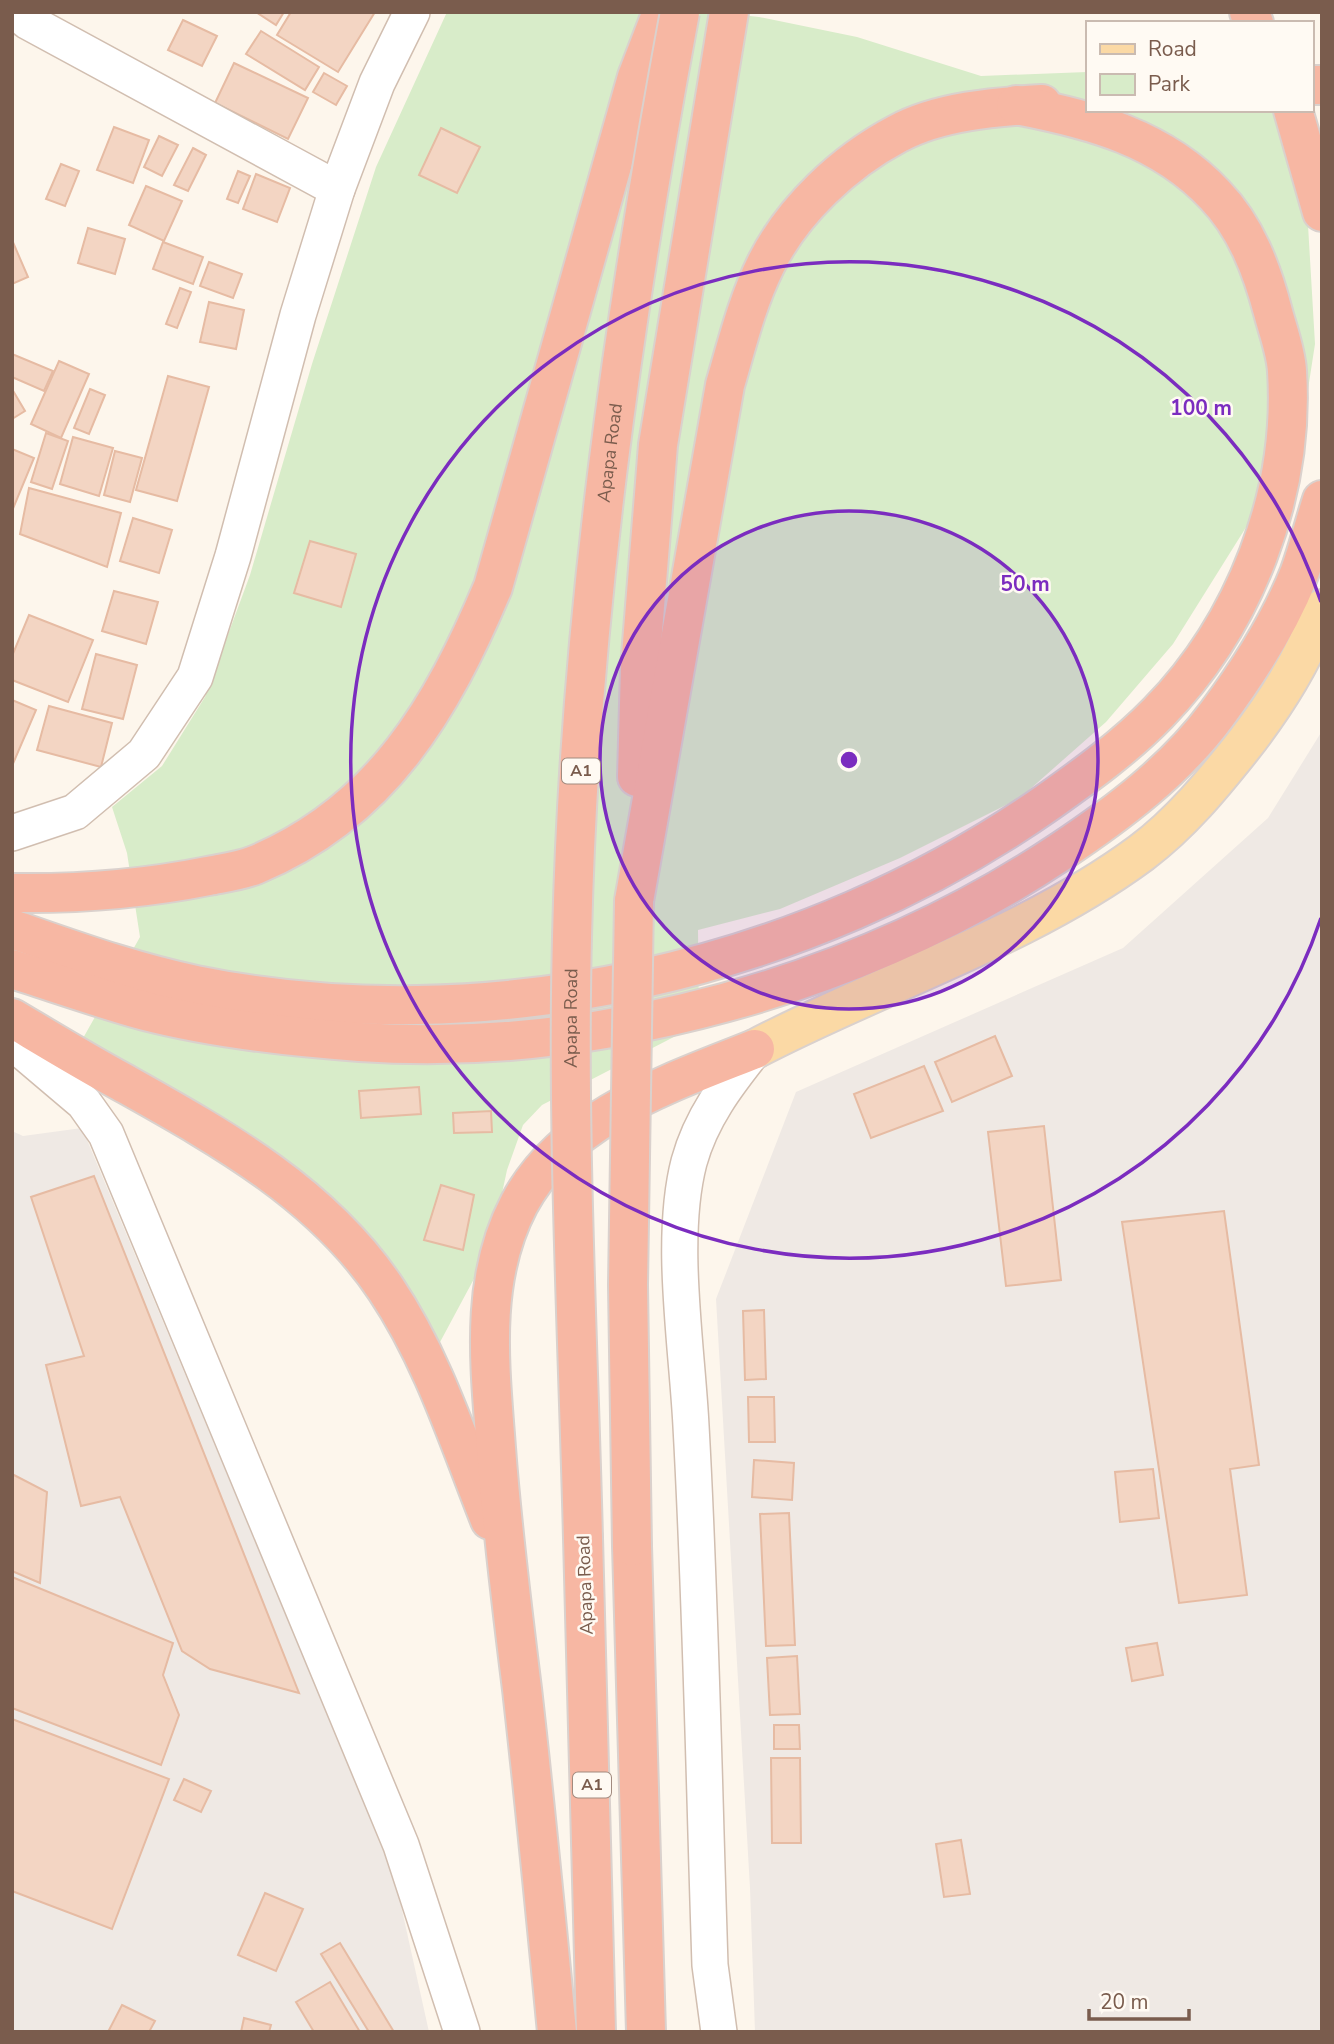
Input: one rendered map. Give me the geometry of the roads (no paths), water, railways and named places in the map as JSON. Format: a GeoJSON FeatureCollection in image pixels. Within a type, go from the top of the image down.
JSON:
{"type":"FeatureCollection","features":[{"type":"Feature","properties":{"kind":"highway"},"geometry":{"type":"LineString","coordinates":[[12,893],[125,890],[252,867],[302,842],[347,812],[373,786],[429,718],[464,656],[493,587],[637,77],[662,12]]}},
{"type":"Feature","properties":{"kind":"highway","name":"Apapa Road"},"geometry":{"type":"LineString","coordinates":[[596,2032],[574,1188],[572,937],[586,664],[614,401],[680,12]]}},
{"type":"Feature","properties":{"kind":"highway"},"geometry":{"type":"LineString","coordinates":[[646,2032],[632,1546],[628,1285],[640,668],[658,445],[729,12]]}},
{"type":"Feature","properties":{"kind":"highway"},"geometry":{"type":"LineString","coordinates":[[634,901],[726,385],[745,316],[767,262],[803,209],[852,163],[898,133],[955,115],[1016,105],[1086,101]]}},
{"type":"Feature","properties":{"kind":"highway"},"geometry":{"type":"LineString","coordinates":[[12,929],[120,967],[200,986],[290,998],[381,1004],[472,1001],[610,986],[713,962],[836,920],[939,871],[1020,821],[1098,767],[1160,712],[1209,650],[1247,580],[1274,513],[1287,442],[1287,366],[1266,285],[1244,233],[1216,195],[1180,164],[1139,139],[1081,117],[1016,105]]}},
{"type":"Feature","properties":{"kind":"highway"},"geometry":{"type":"LineString","coordinates":[[1294,112],[1322,212]]}},
{"type":"Feature","properties":{"kind":"highway"},"geometry":{"type":"LineString","coordinates":[[12,969],[147,1011],[254,1031],[362,1042],[474,1043],[607,1029],[742,998],[876,950],[962,910],[1037,868],[1111,818],[1164,771],[1215,717],[1261,649],[1299,574],[1322,500]]}},
{"type":"Feature","properties":{"kind":"highway"},"geometry":{"type":"LineString","coordinates":[[12,1018],[207,1128],[278,1177],[334,1227],[386,1288],[429,1367],[504,1555]]}},
{"type":"Feature","properties":{"kind":"highway"},"geometry":{"type":"LineString","coordinates":[[557,2032],[541,1855],[504,1555],[488,1339],[501,1246],[520,1202],[550,1162],[592,1125],[654,1090],[755,1049]]}},
{"type":"Feature","properties":{"kind":"main road"},"geometry":{"type":"LineString","coordinates":[[755,1049],[1073,896],[1142,852],[1202,798],[1261,723],[1311,640],[1322,610]]}},
{"type":"Feature","properties":{"kind":"street"},"geometry":{"type":"LineString","coordinates":[[12,833],[75,812],[144,754],[195,677],[233,556],[298,315],[337,189],[377,83],[412,12]]}},
{"type":"Feature","properties":{"kind":"street"},"geometry":{"type":"LineString","coordinates":[[20,21],[337,189]]}},
{"type":"Feature","properties":{"kind":"street"},"geometry":{"type":"LineString","coordinates":[[12,1042],[84,1103],[106,1134],[401,1845],[462,2032]]}},
{"type":"Feature","properties":{"kind":"street"},"geometry":{"type":"LineString","coordinates":[[719,2032],[710,1965],[691,1427],[681,1276],[682,1211],[689,1164],[703,1122],[755,1049]]}}]}
